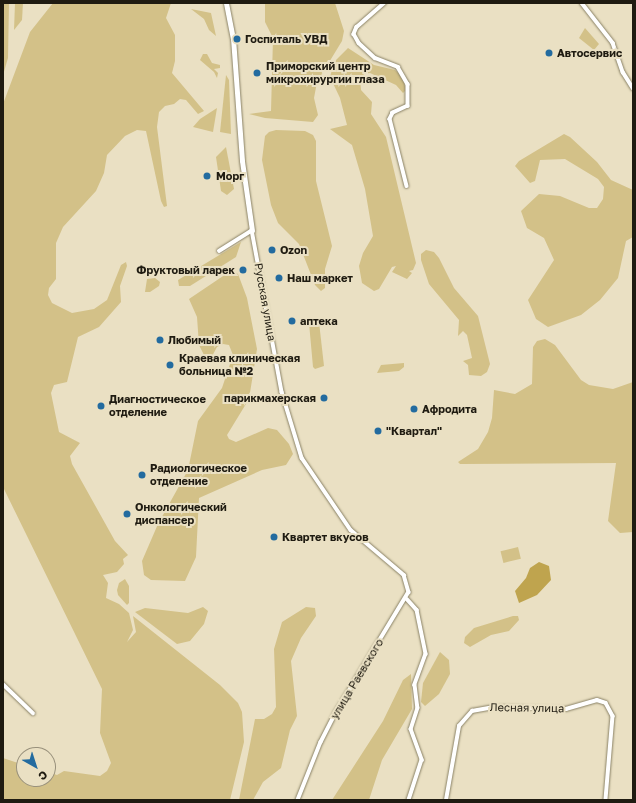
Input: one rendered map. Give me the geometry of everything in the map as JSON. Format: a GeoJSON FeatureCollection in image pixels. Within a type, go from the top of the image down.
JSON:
{"type":"FeatureCollection","features":[{"type":"Feature","properties":{"kind":"street","name":"Русская улица"},"geometry":{"type":"LineString","coordinates":[[226,3],[233,38],[242,161],[252,230],[281,387],[302,458],[351,530],[392,565],[407,581],[409,592],[407,599]]}},
{"type":"Feature","properties":{"kind":"street"},"geometry":{"type":"LineString","coordinates":[[385,3],[357,27],[354,34],[359,43],[375,58],[398,67],[408,84],[408,106],[405,110],[393,113],[390,119],[407,186]]}},
{"type":"Feature","properties":{"kind":"street"},"geometry":{"type":"LineString","coordinates":[[582,3],[613,43],[623,72],[633,88]]}},
{"type":"Feature","properties":{"kind":"street"},"geometry":{"type":"LineString","coordinates":[[219,251],[252,230]]}},
{"type":"Feature","properties":{"kind":"street"},"geometry":{"type":"LineString","coordinates":[[407,599],[417,610],[426,654],[415,685],[418,708],[412,729],[422,760],[409,800]]}},
{"type":"Feature","properties":{"kind":"street","name":"улица Раевского"},"geometry":{"type":"LineString","coordinates":[[298,800],[321,742],[336,713],[407,599]]}},
{"type":"Feature","properties":{"kind":"street"},"geometry":{"type":"LineString","coordinates":[[3,684],[33,714]]}},
{"type":"Feature","properties":{"kind":"street","name":"Лесная улица"},"geometry":{"type":"LineString","coordinates":[[446,800],[459,726],[472,711],[494,707],[566,709],[601,701],[610,708],[613,724],[606,800]]}},
{"type":"Feature","properties":{"kind":"shaded area"},"geometry":{"type":"Polygon","coordinates":[[[3,3],[9,3],[8,58],[3,75],[3,3]]]}},
{"type":"Feature","properties":{"kind":"shaded area"},"geometry":{"type":"Polygon","coordinates":[[[15,3],[23,3],[22,20],[14,30],[15,3]]]}},
{"type":"Feature","properties":{"kind":"shaded area"},"geometry":{"type":"Polygon","coordinates":[[[53,3],[171,3],[166,18],[175,35],[175,61],[172,73],[204,111],[198,114],[186,100],[180,99],[174,104],[165,106],[159,112],[157,127],[167,206],[164,207],[161,201],[146,131],[137,130],[125,136],[107,155],[104,173],[96,191],[63,227],[56,243],[56,279],[49,288],[48,295],[52,303],[72,313],[94,309],[107,300],[121,265],[126,262],[127,266],[120,286],[121,302],[99,327],[78,337],[67,382],[54,385],[51,393],[59,432],[80,443],[70,456],[72,464],[115,541],[128,555],[123,559],[124,564],[117,572],[103,575],[108,583],[106,598],[119,604],[129,613],[133,630],[127,642],[136,632],[133,616],[220,685],[238,703],[242,712],[244,742],[230,800],[3,800],[3,758],[16,762],[16,787],[56,787],[56,775],[64,771],[100,776],[107,771],[111,763],[100,733],[102,689],[3,487],[3,104],[30,32],[53,3]]]}},
{"type":"Feature","properties":{"kind":"shaded area"},"geometry":{"type":"Polygon","coordinates":[[[265,3],[335,3],[344,31],[342,41],[317,82],[314,98],[318,115],[313,122],[265,118],[249,114],[271,111],[273,38],[265,22],[265,3]]]}},
{"type":"Feature","properties":{"kind":"shaded area"},"geometry":{"type":"Polygon","coordinates":[[[191,9],[211,13],[216,36],[209,30],[204,19],[191,9]]]}},
{"type":"Feature","properties":{"kind":"shaded area"},"geometry":{"type":"Polygon","coordinates":[[[585,28],[599,44],[594,50],[579,38],[585,28]]]}},
{"type":"Feature","properties":{"kind":"shaded area"},"geometry":{"type":"Polygon","coordinates":[[[348,48],[374,65],[395,70],[402,76],[406,90],[403,93],[396,85],[370,73],[364,74],[360,79],[361,90],[372,102],[371,114],[386,137],[416,263],[413,270],[409,271],[412,273],[407,279],[392,272],[396,266],[392,267],[379,289],[374,291],[362,283],[359,266],[363,253],[373,236],[365,189],[352,145],[330,129],[347,125],[340,98],[330,77],[334,62],[348,48]]]}},
{"type":"Feature","properties":{"kind":"shaded area"},"geometry":{"type":"Polygon","coordinates":[[[203,54],[207,54],[212,63],[220,65],[220,68],[214,69],[218,73],[217,78],[214,72],[200,60],[203,54]]]}},
{"type":"Feature","properties":{"kind":"shaded area"},"geometry":{"type":"Polygon","coordinates":[[[226,75],[229,80],[231,134],[220,132],[226,75]]]}},
{"type":"Feature","properties":{"kind":"shaded area"},"geometry":{"type":"Polygon","coordinates":[[[217,108],[213,132],[193,127],[200,119],[217,108]]]}},
{"type":"Feature","properties":{"kind":"shaded area"},"geometry":{"type":"Polygon","coordinates":[[[276,130],[305,131],[313,135],[316,141],[316,181],[332,246],[325,269],[325,288],[321,291],[315,285],[299,244],[278,223],[271,205],[262,160],[265,136],[269,132],[276,130]]]}},
{"type":"Feature","properties":{"kind":"shaded area"},"geometry":{"type":"Polygon","coordinates":[[[564,134],[570,137],[597,162],[611,180],[633,190],[633,237],[626,241],[618,278],[600,300],[581,315],[548,327],[536,319],[528,300],[554,260],[544,238],[527,228],[521,211],[539,194],[560,196],[589,208],[597,208],[603,199],[604,187],[598,179],[565,159],[540,160],[535,181],[530,183],[515,166],[519,161],[564,134]]]}},
{"type":"Feature","properties":{"kind":"shaded area"},"geometry":{"type":"Polygon","coordinates":[[[226,147],[234,189],[227,195],[221,191],[216,157],[226,147]]]}},
{"type":"Feature","properties":{"kind":"shaded area"},"geometry":{"type":"Polygon","coordinates":[[[241,242],[236,257],[190,286],[179,286],[178,280],[241,242]]]}},
{"type":"Feature","properties":{"kind":"shaded area"},"geometry":{"type":"Polygon","coordinates":[[[426,250],[434,252],[439,258],[454,288],[478,316],[490,364],[487,372],[481,376],[469,375],[468,365],[463,361],[472,358],[467,335],[463,331],[458,336],[459,320],[429,284],[421,260],[421,254],[426,250]]]}},
{"type":"Feature","properties":{"kind":"shaded area"},"geometry":{"type":"Polygon","coordinates":[[[232,270],[238,274],[247,298],[257,349],[249,399],[227,435],[229,439],[236,442],[268,428],[277,430],[289,444],[293,454],[286,465],[262,470],[199,498],[196,557],[185,581],[151,580],[144,575],[142,561],[158,524],[188,470],[198,421],[222,388],[233,355],[229,345],[223,344],[217,347],[210,360],[206,359],[199,345],[197,317],[189,299],[232,270]]]}},
{"type":"Feature","properties":{"kind":"shaded area"},"geometry":{"type":"Polygon","coordinates":[[[155,278],[160,282],[159,286],[150,292],[145,292],[147,279],[155,278]]]}},
{"type":"Feature","properties":{"kind":"shaded area"},"geometry":{"type":"Polygon","coordinates":[[[319,322],[324,366],[315,369],[313,367],[309,323],[319,322]]]}},
{"type":"Feature","properties":{"kind":"shaded area"},"geometry":{"type":"Polygon","coordinates":[[[545,339],[555,345],[581,380],[589,385],[613,389],[633,382],[633,532],[620,533],[608,521],[616,463],[460,464],[458,462],[478,449],[488,432],[492,418],[494,390],[515,394],[532,384],[533,347],[537,341],[545,339]]]}},
{"type":"Feature","properties":{"kind":"shaded area"},"geometry":{"type":"Polygon","coordinates":[[[404,363],[404,367],[399,371],[377,373],[381,365],[404,363]]]}},
{"type":"Feature","properties":{"kind":"shaded area"},"geometry":{"type":"Polygon","coordinates":[[[518,547],[521,559],[503,563],[501,551],[518,547]]]}},
{"type":"Feature","properties":{"kind":"shaded area"},"geometry":{"type":"Polygon","coordinates":[[[539,562],[549,566],[551,580],[537,595],[519,603],[515,591],[526,578],[530,568],[539,562]]]}},
{"type":"Feature","properties":{"kind":"shaded area"},"geometry":{"type":"Polygon","coordinates":[[[125,579],[129,586],[129,603],[127,605],[118,595],[117,590],[119,583],[125,579]]]}},
{"type":"Feature","properties":{"kind":"shaded area"},"geometry":{"type":"Polygon","coordinates":[[[203,607],[208,611],[204,624],[190,641],[177,644],[135,612],[145,608],[188,613],[203,607]]]}},
{"type":"Feature","properties":{"kind":"shaded area"},"geometry":{"type":"Polygon","coordinates":[[[306,607],[315,608],[316,616],[301,638],[291,661],[297,716],[290,730],[281,768],[263,782],[253,800],[239,800],[255,719],[264,719],[272,714],[276,707],[274,649],[282,622],[306,607]]]}},
{"type":"Feature","properties":{"kind":"shaded area"},"geometry":{"type":"Polygon","coordinates":[[[513,616],[518,616],[519,620],[509,631],[491,635],[470,647],[464,643],[465,637],[474,628],[513,616]]]}},
{"type":"Feature","properties":{"kind":"shaded area"},"geometry":{"type":"Polygon","coordinates":[[[440,652],[449,660],[450,674],[439,694],[425,706],[421,702],[423,683],[440,652]]]}},
{"type":"Feature","properties":{"kind":"shaded area"},"geometry":{"type":"Polygon","coordinates":[[[411,674],[412,709],[382,760],[369,800],[332,800],[383,721],[403,680],[411,674]]]}},
{"type":"Feature","properties":{"kind":"place","name":"Госпиталь УВД"},"geometry":{"type":"Point","coordinates":[237,39]}},
{"type":"Feature","properties":{"kind":"place","name":"Автосервис"},"geometry":{"type":"Point","coordinates":[549,53]}},
{"type":"Feature","properties":{"kind":"place","name":"Приморский центр микрохирургии глаза"},"geometry":{"type":"Point","coordinates":[257,73]}},
{"type":"Feature","properties":{"kind":"place","name":"Морг"},"geometry":{"type":"Point","coordinates":[207,176]}},
{"type":"Feature","properties":{"kind":"place","name":"Ozon"},"geometry":{"type":"Point","coordinates":[272,250]}},
{"type":"Feature","properties":{"kind":"place","name":"Фруктовый ларек"},"geometry":{"type":"Point","coordinates":[243,270]}},
{"type":"Feature","properties":{"kind":"place","name":"Наш маркет"},"geometry":{"type":"Point","coordinates":[279,278]}},
{"type":"Feature","properties":{"kind":"place","name":"аптека"},"geometry":{"type":"Point","coordinates":[292,321]}},
{"type":"Feature","properties":{"kind":"place","name":"Любимый"},"geometry":{"type":"Point","coordinates":[160,340]}},
{"type":"Feature","properties":{"kind":"place","name":"Краевая клиническая больница №2"},"geometry":{"type":"Point","coordinates":[170,365]}},
{"type":"Feature","properties":{"kind":"place","name":"парикмахерская"},"geometry":{"type":"Point","coordinates":[324,398]}},
{"type":"Feature","properties":{"kind":"place","name":"Диагностическое отделение"},"geometry":{"type":"Point","coordinates":[101,406]}},
{"type":"Feature","properties":{"kind":"place","name":"Афродита"},"geometry":{"type":"Point","coordinates":[414,409]}},
{"type":"Feature","properties":{"kind":"place","name":"\"Квартал\""},"geometry":{"type":"Point","coordinates":[378,431]}},
{"type":"Feature","properties":{"kind":"place","name":"Радиологическое отделение"},"geometry":{"type":"Point","coordinates":[142,475]}},
{"type":"Feature","properties":{"kind":"place","name":"Онкологический диспансер"},"geometry":{"type":"Point","coordinates":[127,514]}},
{"type":"Feature","properties":{"kind":"place","name":"Квартет вкусов"},"geometry":{"type":"Point","coordinates":[274,537]}}]}
